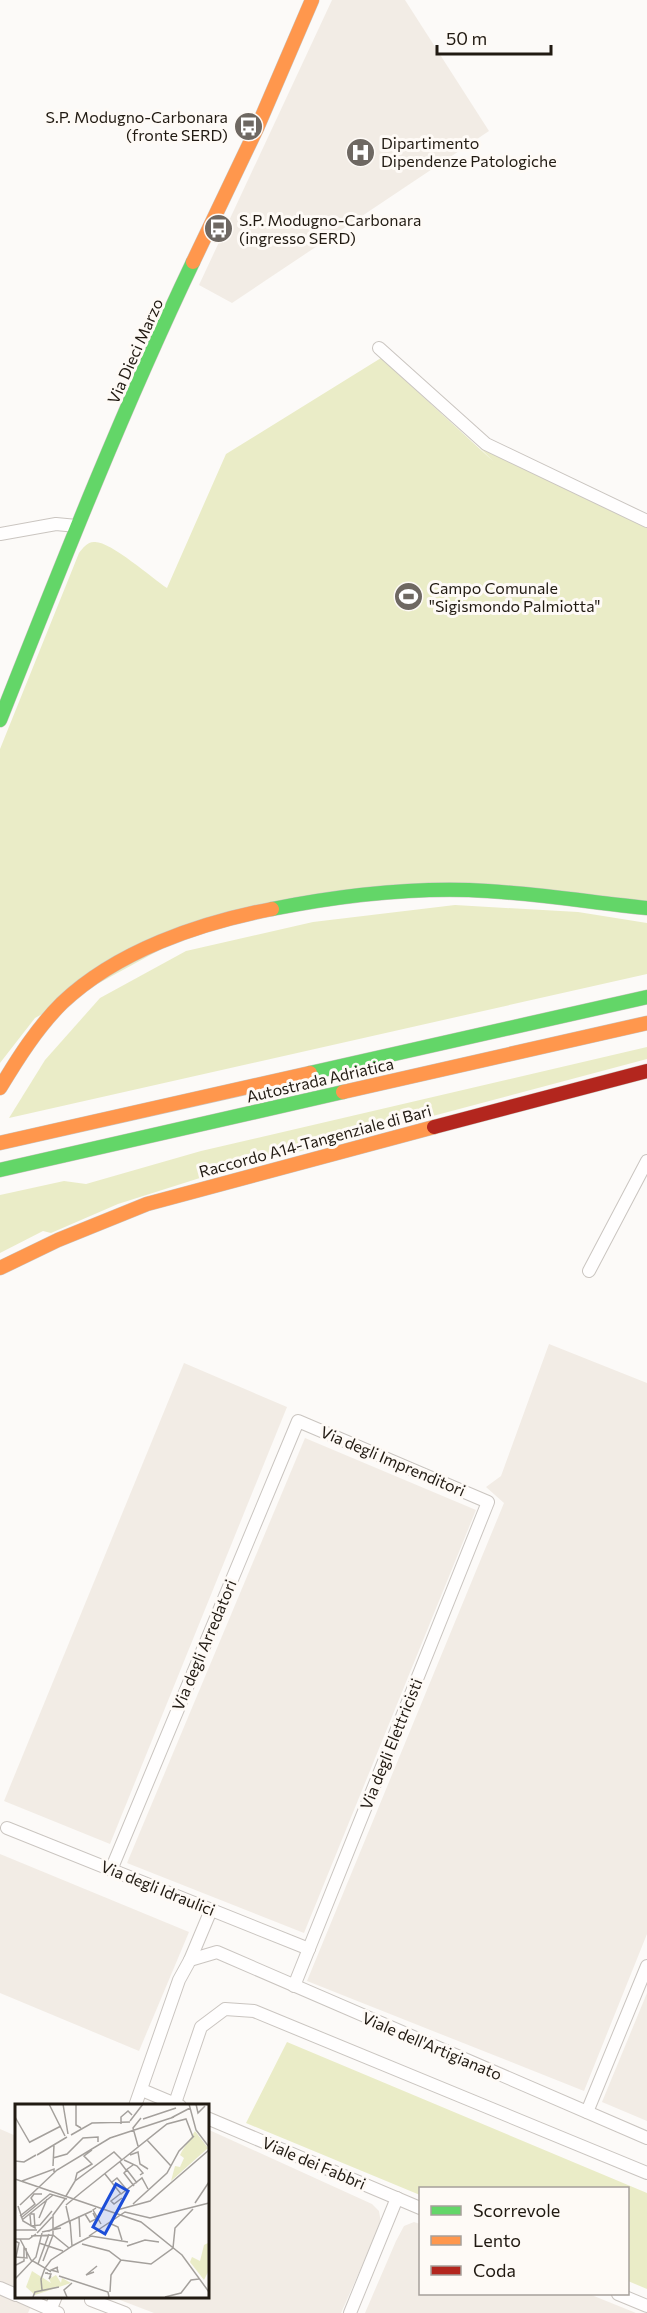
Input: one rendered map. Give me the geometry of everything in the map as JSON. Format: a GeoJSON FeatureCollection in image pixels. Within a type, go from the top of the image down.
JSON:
{"type":"FeatureCollection","features":[{"type":"Feature","properties":{"kind":"main road","name":"Via Dieci Marzo"},"geometry":{"type":"LineString","coordinates":[[0,720],[77,526],[157,338],[257,128],[312,0]]}},
{"type":"Feature","properties":{"kind":"main road"},"geometry":{"type":"LineString","coordinates":[[0,1088],[35,1034],[80,988],[116,963],[151,945],[207,925],[273,909],[341,897],[429,891],[494,891],[647,908]]}},
{"type":"Feature","properties":{"kind":"main road","name":"Autostrada Adriatica"},"geometry":{"type":"LineString","coordinates":[[0,1143],[647,997]]}},
{"type":"Feature","properties":{"kind":"main road","name":"Autostrada Adriatica"},"geometry":{"type":"LineString","coordinates":[[0,1170],[647,1023]]}},
{"type":"Feature","properties":{"kind":"main road","name":"Raccordo A14-Tangenziale di Bari"},"geometry":{"type":"LineString","coordinates":[[0,1268],[97,1223],[158,1201],[647,1071]]}},
{"type":"Feature","properties":{"kind":"street"},"geometry":{"type":"LineString","coordinates":[[379,348],[486,444],[647,521]]}},
{"type":"Feature","properties":{"kind":"street"},"geometry":{"type":"LineString","coordinates":[[0,534],[56,524],[77,526]]}},
{"type":"Feature","properties":{"kind":"street"},"geometry":{"type":"LineString","coordinates":[[589,1271],[647,1161]]}},
{"type":"Feature","properties":{"kind":"street","name":"Via degli Imprenditori"},"geometry":{"type":"LineString","coordinates":[[298,1421],[488,1502]]}},
{"type":"Feature","properties":{"kind":"street","name":"Via degli Arredatori"},"geometry":{"type":"LineString","coordinates":[[111,1870],[298,1421]]}},
{"type":"Feature","properties":{"kind":"street","name":"Via degli Elettricisti"},"geometry":{"type":"LineString","coordinates":[[294,1986],[488,1502]]}},
{"type":"Feature","properties":{"kind":"street","name":"Via degli Idraulici"},"geometry":{"type":"LineString","coordinates":[[7,1828],[309,1949]]}},
{"type":"Feature","properties":{"kind":"street"},"geometry":{"type":"LineString","coordinates":[[136,2104],[178,1980],[190,1960],[211,1910]]}},
{"type":"Feature","properties":{"kind":"street","name":"Viale dell'Artigianato"},"geometry":{"type":"LineString","coordinates":[[190,1960],[217,1952],[647,2138]]}},
{"type":"Feature","properties":{"kind":"street"},"geometry":{"type":"LineString","coordinates":[[587,2112],[647,1966]]}},
{"type":"Feature","properties":{"kind":"street"},"geometry":{"type":"LineString","coordinates":[[176,2104],[201,2027],[225,2009],[254,2011],[647,2173]]}},
{"type":"Feature","properties":{"kind":"street"},"geometry":{"type":"LineString","coordinates":[[142,2090],[174,2104]]}},
{"type":"Feature","properties":{"kind":"street","name":"Viale dei Fabbri"},"geometry":{"type":"LineString","coordinates":[[208,2118],[419,2208]]}},
{"type":"Feature","properties":{"kind":"street"},"geometry":{"type":"LineString","coordinates":[[350,2313],[398,2198]]}},
{"type":"Feature","properties":{"kind":"street"},"geometry":{"type":"LineString","coordinates":[[0,2288],[15,2295]]}},
{"type":"Feature","properties":{"kind":"street"},"geometry":{"type":"LineString","coordinates":[[620,2295],[647,2306]]}},
{"type":"Feature","properties":{"kind":"street"},"geometry":{"type":"LineString","coordinates":[[22,2298],[53,2312]]}},
{"type":"Feature","properties":{"kind":"street"},"geometry":{"type":"LineString","coordinates":[[86,2313],[92,2298],[125,2313]]}},
{"type":"Feature","properties":{"kind":"shaded area","name":"Dipartimento Dipendenze Patologiche"},"geometry":{"type":"Polygon","coordinates":[[[332,0],[405,0],[489,131],[232,303],[199,285],[332,0]]]}},
{"type":"Feature","properties":{"kind":"shaded area"},"geometry":{"type":"Polygon","coordinates":[[[549,1344],[647,1383],[647,1934],[584,2091],[307,1981],[504,1503],[486,1487],[501,1476],[549,1344]]]}},
{"type":"Feature","properties":{"kind":"shaded area"},"geometry":{"type":"Polygon","coordinates":[[[184,1363],[287,1407],[110,1844],[4,1801],[184,1363]]]}},
{"type":"Feature","properties":{"kind":"shaded area"},"geometry":{"type":"Polygon","coordinates":[[[305,1438],[476,1510],[304,1933],[127,1863],[305,1438]]]}},
{"type":"Feature","properties":{"kind":"shaded area"},"geometry":{"type":"Polygon","coordinates":[[[0,1854],[189,1932],[139,2051],[0,1993],[0,1854]]]}},
{"type":"Feature","properties":{"kind":"shaded area"},"geometry":{"type":"Polygon","coordinates":[[[647,1993],[647,2121],[602,2102],[647,1993]]]}},
{"type":"Feature","properties":{"kind":"shaded area"},"geometry":{"type":"Polygon","coordinates":[[[0,2129],[15,2136],[15,2298],[35,2298],[28,2313],[0,2313],[0,2129]]]}},
{"type":"Feature","properties":{"kind":"shaded area"},"geometry":{"type":"Polygon","coordinates":[[[208,2129],[372,2204],[379,2211],[381,2223],[341,2313],[154,2313],[119,2298],[208,2298],[208,2129]]]}},
{"type":"Feature","properties":{"kind":"shaded area"},"geometry":{"type":"Polygon","coordinates":[[[414,2222],[419,2224],[419,2295],[591,2295],[636,2313],[365,2313],[404,2226],[414,2222]]]}},
{"type":"Feature","properties":{"kind":"green space"},"geometry":{"type":"Polygon","coordinates":[[[381,358],[494,462],[480,448],[647,528],[647,901],[526,887],[231,911],[35,1018],[0,1063],[0,749],[79,553],[89,543],[101,543],[120,553],[167,588],[226,454],[381,358]]]}},
{"type":"Feature","properties":{"kind":"green space"},"geometry":{"type":"Polygon","coordinates":[[[455,905],[578,912],[647,923],[647,974],[9,1118],[45,1060],[100,998],[186,951],[313,922],[455,905]]]}},
{"type":"Feature","properties":{"kind":"green space"},"geometry":{"type":"Polygon","coordinates":[[[647,1047],[647,1059],[203,1177],[118,1204],[51,1233],[43,1231],[0,1253],[0,1195],[64,1181],[86,1184],[201,1151],[647,1047]]]}},
{"type":"Feature","properties":{"kind":"green space"},"geometry":{"type":"Polygon","coordinates":[[[287,2042],[647,2193],[647,2289],[629,2281],[629,2187],[419,2187],[419,2195],[246,2123],[287,2042]]]}},
{"type":"Feature","properties":{"kind":"traffic: fast"},"geometry":{"type":"LineString","coordinates":[[0,720],[117,432],[193,262]]}},
{"type":"Feature","properties":{"kind":"traffic: fast"},"geometry":{"type":"LineString","coordinates":[[272,909],[321,900],[419,890],[513,893],[647,908]]}},
{"type":"Feature","properties":{"kind":"traffic: fast"},"geometry":{"type":"LineString","coordinates":[[310,1073],[647,997]]}},
{"type":"Feature","properties":{"kind":"traffic: fast"},"geometry":{"type":"LineString","coordinates":[[0,1170],[343,1092]]}},
{"type":"Feature","properties":{"kind":"traffic: slow"},"geometry":{"type":"LineString","coordinates":[[193,262],[257,128],[312,0]]}},
{"type":"Feature","properties":{"kind":"traffic: slow"},"geometry":{"type":"LineString","coordinates":[[0,1088],[44,1023],[62,1003],[108,968],[133,954],[188,931],[272,909]]}},
{"type":"Feature","properties":{"kind":"traffic: slow"},"geometry":{"type":"LineString","coordinates":[[343,1092],[647,1023]]}},
{"type":"Feature","properties":{"kind":"traffic: slow"},"geometry":{"type":"LineString","coordinates":[[0,1143],[310,1073]]}},
{"type":"Feature","properties":{"kind":"traffic: slow"},"geometry":{"type":"LineString","coordinates":[[0,1268],[58,1240],[147,1204],[434,1127]]}},
{"type":"Feature","properties":{"kind":"traffic: jam"},"geometry":{"type":"LineString","coordinates":[[434,1127],[647,1071]]}},
{"type":"Feature","properties":{"kind":"place","name":"S.P. Modugno-Carbonara (fronte SERD)"},"geometry":{"type":"Point","coordinates":[249,126]}},
{"type":"Feature","properties":{"kind":"place","name":"Dipartimento Dipendenze Patologiche"},"geometry":{"type":"Point","coordinates":[360,152]}},
{"type":"Feature","properties":{"kind":"place","name":"S.P. Modugno-Carbonara (ingresso SERD)"},"geometry":{"type":"Point","coordinates":[218,229]}},
{"type":"Feature","properties":{"kind":"place","name":"Campo Comunale \"Sigismondo Palmiotta\""},"geometry":{"type":"Point","coordinates":[408,597]}}]}
